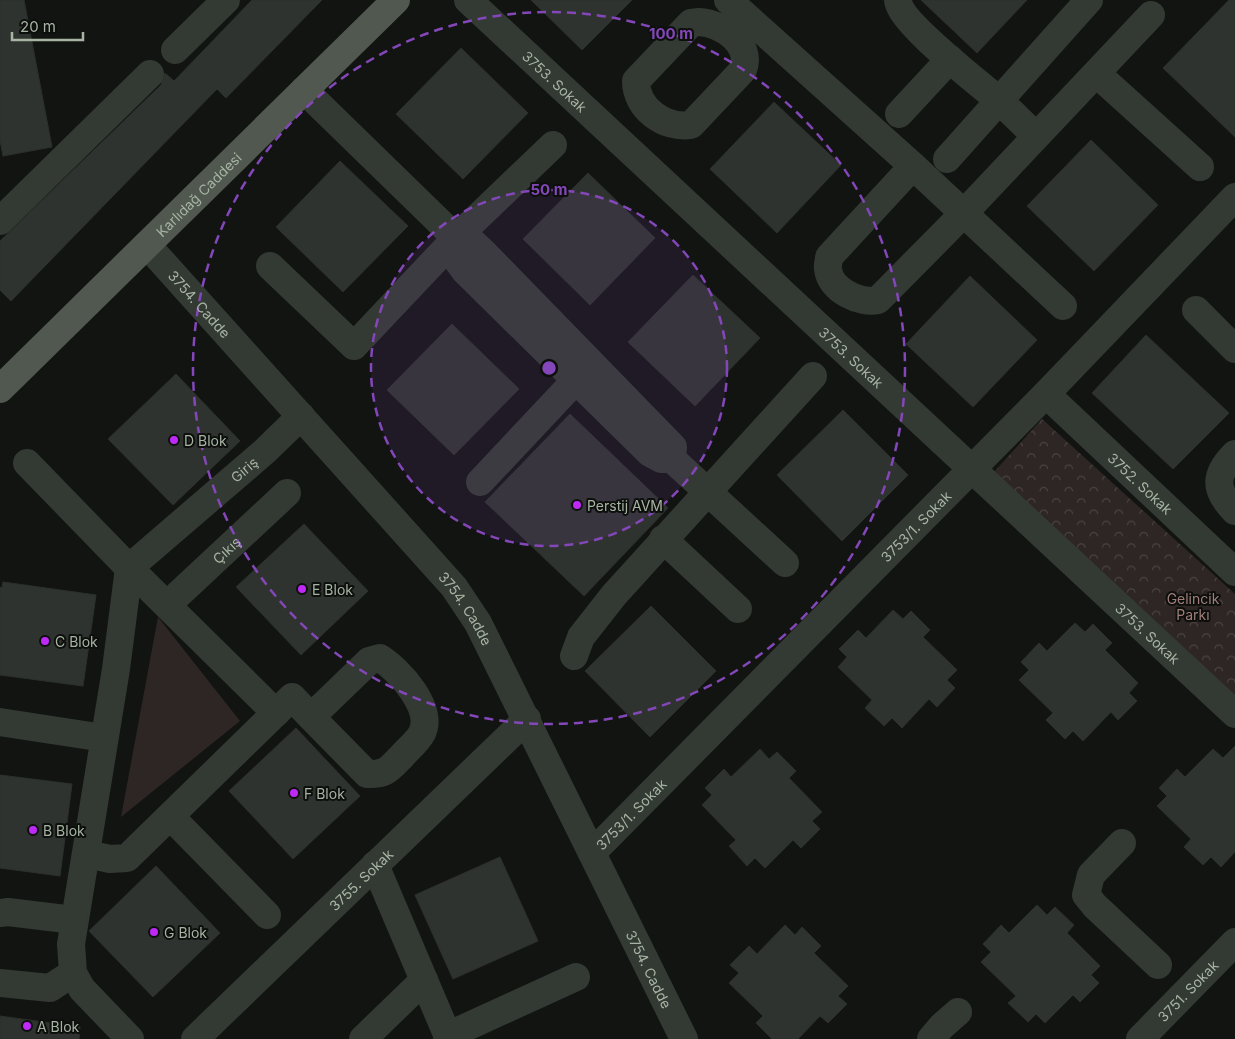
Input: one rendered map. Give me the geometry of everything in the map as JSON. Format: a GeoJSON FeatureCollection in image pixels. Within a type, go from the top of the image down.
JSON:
{"type":"FeatureCollection","features":[{"type":"Feature","properties":{"kind":"main road","name":"Karlıdağ Caddesi"},"geometry":{"type":"LineString","coordinates":[[0,389],[396,0]]}},
{"type":"Feature","properties":{"kind":"street"},"geometry":{"type":"LineString","coordinates":[[175,50],[203,10],[226,0]]}},
{"type":"Feature","properties":{"kind":"street","name":"3753. Sokak"},"geometry":{"type":"LineString","coordinates":[[468,0],[1235,714]]}},
{"type":"Feature","properties":{"kind":"street"},"geometry":{"type":"LineString","coordinates":[[898,0],[908,19],[950,59],[999,100],[1036,136]]}},
{"type":"Feature","properties":{"kind":"street"},"geometry":{"type":"LineString","coordinates":[[947,159],[1089,0]]}},
{"type":"Feature","properties":{"kind":"street"},"geometry":{"type":"LineString","coordinates":[[738,11],[913,166],[1064,306]]}},
{"type":"Feature","properties":{"kind":"street"},"geometry":{"type":"LineString","coordinates":[[913,166],[829,257],[828,269],[832,280],[842,291],[869,302],[878,300],[964,213],[1151,15]]}},
{"type":"Feature","properties":{"kind":"street"},"geometry":{"type":"LineString","coordinates":[[899,114],[950,59]]}},
{"type":"Feature","properties":{"kind":"street"},"geometry":{"type":"LineString","coordinates":[[0,220],[150,74]]}},
{"type":"Feature","properties":{"kind":"street"},"geometry":{"type":"LineString","coordinates":[[1097,74],[1200,166]]}},
{"type":"Feature","properties":{"kind":"street"},"geometry":{"type":"LineString","coordinates":[[304,90],[456,238],[470,240],[484,253],[673,447],[672,459]]}},
{"type":"Feature","properties":{"kind":"street"},"geometry":{"type":"LineString","coordinates":[[270,266],[354,346],[456,238],[553,145]]}},
{"type":"Feature","properties":{"kind":"street","name":"3753/1. Sokak"},"geometry":{"type":"LineString","coordinates":[[592,853],[1046,394],[1235,197]]}},
{"type":"Feature","properties":{"kind":"street"},"geometry":{"type":"LineString","coordinates":[[456,238],[452,253],[464,271],[575,381],[650,453],[661,459],[672,459],[784,563]]}},
{"type":"Feature","properties":{"kind":"street","name":"3754. Cadde"},"geometry":{"type":"LineString","coordinates":[[147,245],[454,587],[478,622],[684,1039]]}},
{"type":"Feature","properties":{"kind":"street"},"geometry":{"type":"LineString","coordinates":[[1196,310],[1235,349]]}},
{"type":"Feature","properties":{"kind":"street"},"geometry":{"type":"LineString","coordinates":[[574,656],[581,637],[614,595],[707,490],[813,376]]}},
{"type":"Feature","properties":{"kind":"street"},"geometry":{"type":"LineString","coordinates":[[480,482],[575,381]]}},
{"type":"Feature","properties":{"kind":"street","name":"3752. Sokak"},"geometry":{"type":"LineString","coordinates":[[1046,394],[1235,572]]}},
{"type":"Feature","properties":{"kind":"street","name":"Giriş"},"geometry":{"type":"LineString","coordinates":[[129,568],[265,451],[301,416]]}},
{"type":"Feature","properties":{"kind":"street"},"geometry":{"type":"LineString","coordinates":[[1235,454],[1223,466],[1218,482],[1223,499],[1235,511]]}},
{"type":"Feature","properties":{"kind":"street"},"geometry":{"type":"LineString","coordinates":[[27,463],[129,568],[276,713]]}},
{"type":"Feature","properties":{"kind":"street","name":"Çıkış"},"geometry":{"type":"LineString","coordinates":[[167,605],[286,493]]}},
{"type":"Feature","properties":{"kind":"street"},"geometry":{"type":"LineString","coordinates":[[663,539],[738,609]]}},
{"type":"Feature","properties":{"kind":"street"},"geometry":{"type":"LineString","coordinates":[[129,568],[116,669],[71,944],[72,973],[82,989],[130,1039]]}},
{"type":"Feature","properties":{"kind":"street"},"geometry":{"type":"LineString","coordinates":[[87,854],[110,859],[127,858],[171,817],[292,696],[311,717]]}},
{"type":"Feature","properties":{"kind":"street","name":"3755. Sokak"},"geometry":{"type":"LineString","coordinates":[[195,1039],[527,719]]}},
{"type":"Feature","properties":{"kind":"street"},"geometry":{"type":"LineString","coordinates":[[0,722],[104,738]]}},
{"type":"Feature","properties":{"kind":"street"},"geometry":{"type":"LineString","coordinates":[[171,817],[267,915]]}},
{"type":"Feature","properties":{"kind":"street"},"geometry":{"type":"LineString","coordinates":[[1122,843],[1091,875],[1086,895],[1095,906],[1158,965]]}},
{"type":"Feature","properties":{"kind":"street"},"geometry":{"type":"LineString","coordinates":[[375,865],[448,1038],[576,977]]}},
{"type":"Feature","properties":{"kind":"street"},"geometry":{"type":"LineString","coordinates":[[0,913],[8,912],[74,920]]}},
{"type":"Feature","properties":{"kind":"street","name":"3751. Sokak"},"geometry":{"type":"LineString","coordinates":[[1140,1039],[1235,942]]}},
{"type":"Feature","properties":{"kind":"street"},"geometry":{"type":"LineString","coordinates":[[0,984],[50,988],[72,973]]}},
{"type":"Feature","properties":{"kind":"street"},"geometry":{"type":"LineString","coordinates":[[363,1039],[424,980]]}},
{"type":"Feature","properties":{"kind":"street"},"geometry":{"type":"LineString","coordinates":[[931,1039],[958,1012]]}},
{"type":"Feature","properties":{"kind":"green space","name":"Gelincik Parkı"},"geometry":{"type":"Polygon","coordinates":[[[1042,419],[1235,594],[1235,697],[993,473],[1042,419]]]}},
{"type":"Feature","properties":{"kind":"green space"},"geometry":{"type":"Polygon","coordinates":[[[158,617],[240,721],[121,817],[158,617]]]}},
{"type":"Feature","properties":{"kind":"building"},"geometry":{"type":"Polygon","coordinates":[[[0,0],[24,0],[52,147],[3,156],[0,140],[0,0]]]}},
{"type":"Feature","properties":{"kind":"building"},"geometry":{"type":"Polygon","coordinates":[[[252,0],[322,0],[226,98],[217,89],[11,301],[0,290],[0,241],[161,85],[165,73],[174,81],[252,0]]]}},
{"type":"Feature","properties":{"kind":"building"},"geometry":{"type":"Polygon","coordinates":[[[531,0],[632,0],[582,50],[531,0]]]}},
{"type":"Feature","properties":{"kind":"building"},"geometry":{"type":"Polygon","coordinates":[[[921,0],[1027,0],[977,53],[921,0]]]}},
{"type":"Feature","properties":{"kind":"building"},"geometry":{"type":"Polygon","coordinates":[[[1229,0],[1235,0],[1235,137],[1163,68],[1229,0]]]}},
{"type":"Feature","properties":{"kind":"building"},"geometry":{"type":"Polygon","coordinates":[[[461,48],[528,113],[463,179],[396,114],[461,48]]]}},
{"type":"Feature","properties":{"kind":"building"},"geometry":{"type":"Polygon","coordinates":[[[774,102],[841,165],[777,233],[710,169],[774,102]]]}},
{"type":"Feature","properties":{"kind":"building"},"geometry":{"type":"Polygon","coordinates":[[[1091,140],[1158,205],[1094,271],[1027,206],[1091,140]]]}},
{"type":"Feature","properties":{"kind":"building"},"geometry":{"type":"Polygon","coordinates":[[[340,161],[408,226],[343,292],[276,227],[340,161]]]}},
{"type":"Feature","properties":{"kind":"building"},"geometry":{"type":"Polygon","coordinates":[[[588,173],[655,238],[590,305],[523,239],[588,173]]]}},
{"type":"Feature","properties":{"kind":"building"},"geometry":{"type":"Polygon","coordinates":[[[693,275],[760,338],[695,406],[628,342],[693,275]]]}},
{"type":"Feature","properties":{"kind":"building"},"geometry":{"type":"Polygon","coordinates":[[[970,276],[1037,340],[973,407],[906,344],[970,276]]]}},
{"type":"Feature","properties":{"kind":"building"},"geometry":{"type":"Polygon","coordinates":[[[452,324],[519,389],[454,455],[387,390],[452,324]]]}},
{"type":"Feature","properties":{"kind":"building"},"geometry":{"type":"Polygon","coordinates":[[[1146,335],[1229,413],[1173,469],[1092,393],[1146,335]]]}},
{"type":"Feature","properties":{"kind":"building","name":"D Blok"},"geometry":{"type":"Polygon","coordinates":[[[176,374],[240,441],[173,505],[108,439],[176,374]]]}},
{"type":"Feature","properties":{"kind":"building"},"geometry":{"type":"Polygon","coordinates":[[[843,410],[908,475],[842,541],[777,475],[843,410]]]}},
{"type":"Feature","properties":{"kind":"building","name":"Perstij AVM"},"geometry":{"type":"Polygon","coordinates":[[[570,414],[668,508],[584,596],[485,502],[570,414]]]}},
{"type":"Feature","properties":{"kind":"building","name":"E Blok"},"geometry":{"type":"Polygon","coordinates":[[[304,524],[368,591],[301,655],[236,587],[304,524]]]}},
{"type":"Feature","properties":{"kind":"building","name":"C Blok"},"geometry":{"type":"Polygon","coordinates":[[[3,582],[96,595],[83,686],[0,675],[0,587],[2,588],[3,582]]]}},
{"type":"Feature","properties":{"kind":"building"},"geometry":{"type":"Polygon","coordinates":[[[651,606],[716,671],[650,737],[585,671],[651,606]]]}},
{"type":"Feature","properties":{"kind":"building"},"geometry":{"type":"Polygon","coordinates":[[[893,610],[903,619],[911,611],[930,630],[923,637],[957,670],[947,680],[955,688],[937,707],[929,699],[902,728],[892,718],[884,726],[865,708],[872,700],[838,667],[847,657],[839,649],[858,630],[866,638],[893,610]]]}},
{"type":"Feature","properties":{"kind":"building"},"geometry":{"type":"Polygon","coordinates":[[[1075,623],[1085,632],[1093,624],[1112,643],[1105,650],[1138,683],[1129,693],[1137,701],[1118,720],[1111,712],[1083,741],[1073,731],[1065,739],[1046,720],[1053,713],[1019,680],[1029,670],[1021,662],[1039,643],[1047,651],[1075,623]]]}},
{"type":"Feature","properties":{"kind":"building","name":"F Blok"},"geometry":{"type":"Polygon","coordinates":[[[296,728],[360,796],[293,859],[229,791],[296,728]]]}},
{"type":"Feature","properties":{"kind":"building"},"geometry":{"type":"Polygon","coordinates":[[[1235,746],[1235,852],[1221,867],[1211,857],[1203,865],[1184,847],[1191,839],[1157,806],[1167,796],[1159,788],[1177,769],[1185,777],[1213,749],[1223,758],[1235,746]]]}},
{"type":"Feature","properties":{"kind":"building"},"geometry":{"type":"Polygon","coordinates":[[[760,749],[769,759],[777,752],[796,771],[789,778],[822,812],[812,821],[820,829],[801,848],[793,840],[765,868],[755,858],[747,866],[729,846],[736,840],[702,805],[712,795],[705,788],[724,769],[731,777],[760,749]]]}},
{"type":"Feature","properties":{"kind":"building","name":"B Blok"},"geometry":{"type":"Polygon","coordinates":[[[0,775],[72,784],[60,876],[0,868],[0,775]]]}},
{"type":"Feature","properties":{"kind":"building"},"geometry":{"type":"Polygon","coordinates":[[[500,857],[538,941],[453,979],[415,895],[500,857]]]}},
{"type":"Feature","properties":{"kind":"building","name":"G Blok"},"geometry":{"type":"Polygon","coordinates":[[[156,866],[220,933],[153,997],[89,931],[156,866]]]}},
{"type":"Feature","properties":{"kind":"building"},"geometry":{"type":"Polygon","coordinates":[[[1037,905],[1047,915],[1055,907],[1074,925],[1067,933],[1100,966],[1091,975],[1099,983],[1080,1002],[1073,995],[1045,1023],[1036,1014],[1028,1022],[1008,1003],[1016,996],[981,962],[991,952],[983,944],[1001,925],[1009,933],[1037,905]]]}},
{"type":"Feature","properties":{"kind":"building"},"geometry":{"type":"Polygon","coordinates":[[[785,925],[795,935],[802,927],[821,946],[814,953],[848,986],[838,996],[847,1004],[828,1023],[820,1016],[798,1039],[772,1039],[756,1023],[763,1016],[729,983],[739,973],[730,965],[749,946],[757,954],[785,925]]]}},
{"type":"Feature","properties":{"kind":"building","name":"A Blok"},"geometry":{"type":"Polygon","coordinates":[[[0,1016],[80,1027],[79,1039],[0,1039],[0,1016]]]}},
{"type":"Feature","properties":{"kind":"place","name":"D Blok"},"geometry":{"type":"Point","coordinates":[174,440]}},
{"type":"Feature","properties":{"kind":"place","name":"Perstij AVM"},"geometry":{"type":"Point","coordinates":[577,505]}},
{"type":"Feature","properties":{"kind":"place","name":"E Blok"},"geometry":{"type":"Point","coordinates":[302,589]}},
{"type":"Feature","properties":{"kind":"place","name":"C Blok"},"geometry":{"type":"Point","coordinates":[45,641]}},
{"type":"Feature","properties":{"kind":"place","name":"F Blok"},"geometry":{"type":"Point","coordinates":[294,793]}},
{"type":"Feature","properties":{"kind":"place","name":"B Blok"},"geometry":{"type":"Point","coordinates":[33,830]}},
{"type":"Feature","properties":{"kind":"place","name":"G Blok"},"geometry":{"type":"Point","coordinates":[154,932]}},
{"type":"Feature","properties":{"kind":"place","name":"A Blok"},"geometry":{"type":"Point","coordinates":[27,1026]}}]}
